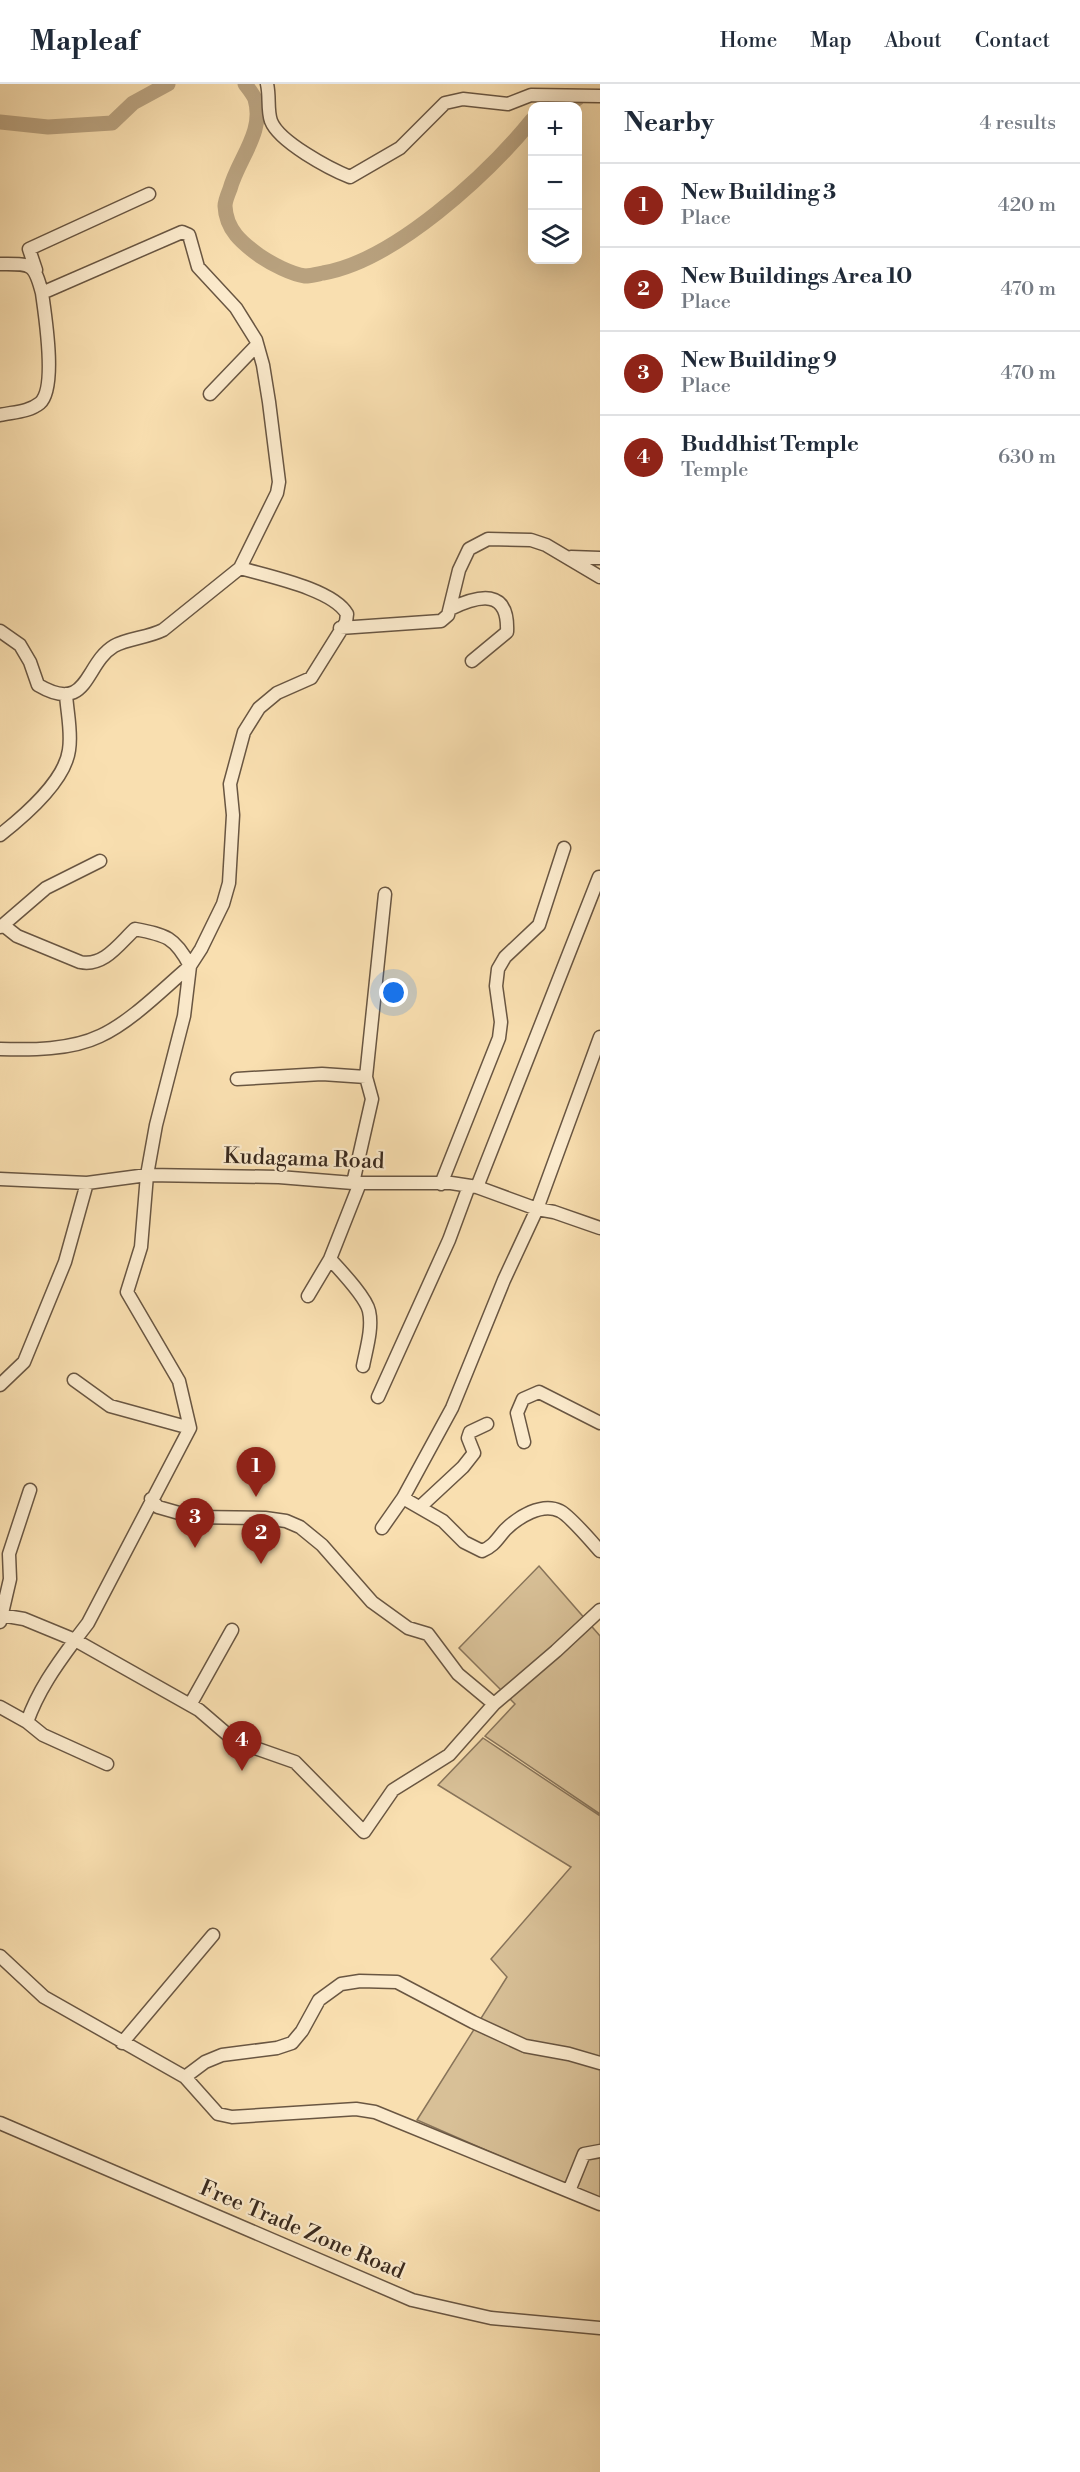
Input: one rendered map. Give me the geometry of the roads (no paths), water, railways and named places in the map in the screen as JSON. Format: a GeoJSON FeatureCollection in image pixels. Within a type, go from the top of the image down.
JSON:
{"type":"FeatureCollection","features":[{"type":"Feature","properties":{"kind":"street"},"geometry":{"type":"LineString","coordinates":[[267,84],[271,120],[279,135],[332,170],[350,177],[400,148],[445,103],[463,99],[508,104],[531,95],[557,90],[600,96]]}},
{"type":"Feature","properties":{"kind":"street"},"geometry":{"type":"LineString","coordinates":[[0,415],[26,410],[37,405],[45,396],[48,360],[42,293],[29,249],[149,194]]}},
{"type":"Feature","properties":{"kind":"street"},"geometry":{"type":"LineString","coordinates":[[0,631],[20,645],[30,662],[38,685],[45,690],[66,694],[77,690],[87,681],[100,660],[115,645],[150,636],[163,630],[240,568],[279,488],[269,402],[257,345],[236,308],[198,267],[189,235],[182,232],[42,293]]}},
{"type":"Feature","properties":{"kind":"street"},"geometry":{"type":"LineString","coordinates":[[0,264],[28,264],[36,270]]}},
{"type":"Feature","properties":{"kind":"street"},"geometry":{"type":"LineString","coordinates":[[210,394],[257,345]]}},
{"type":"Feature","properties":{"kind":"street"},"geometry":{"type":"LineString","coordinates":[[340,628],[441,621],[448,615],[459,570],[469,549],[488,539],[531,540],[546,545],[600,577]]}},
{"type":"Feature","properties":{"kind":"street"},"geometry":{"type":"LineString","coordinates":[[567,557],[600,558]]}},
{"type":"Feature","properties":{"kind":"street"},"geometry":{"type":"LineString","coordinates":[[0,1049],[20,1050],[81,1044],[101,1036],[146,1004],[190,966],[201,950],[223,904],[229,883],[233,815],[230,784],[244,732],[259,708],[277,693],[311,678],[340,628],[346,622],[347,614],[344,608],[324,596],[240,568]]}},
{"type":"Feature","properties":{"kind":"street"},"geometry":{"type":"LineString","coordinates":[[450,609],[481,597],[496,600],[504,607],[508,620],[507,632],[472,661]]}},
{"type":"Feature","properties":{"kind":"street"},"geometry":{"type":"LineString","coordinates":[[0,835],[33,809],[63,767],[69,752],[66,694]]}},
{"type":"Feature","properties":{"kind":"street"},"geometry":{"type":"LineString","coordinates":[[441,1184],[499,1038],[501,1022],[496,986],[498,969],[506,957],[539,925],[564,848]]}},
{"type":"Feature","properties":{"kind":"street"},"geometry":{"type":"LineString","coordinates":[[27,1722],[34,1701],[49,1676],[88,1623],[190,1428],[179,1381],[127,1292],[141,1247],[147,1175],[156,1125],[184,1016],[190,966],[175,942],[164,934],[135,929],[101,961],[91,964],[80,962],[17,936],[1,926],[46,888],[100,861]]}},
{"type":"Feature","properties":{"kind":"street"},"geometry":{"type":"LineString","coordinates":[[378,1397],[473,1186],[599,877]]}},
{"type":"Feature","properties":{"kind":"street"},"geometry":{"type":"LineString","coordinates":[[308,1296],[330,1259],[357,1183],[372,1099],[366,1077],[385,894]]}},
{"type":"Feature","properties":{"kind":"street"},"geometry":{"type":"LineString","coordinates":[[382,1528],[403,1498],[452,1408],[504,1280],[537,1209],[600,1037]]}},
{"type":"Feature","properties":{"kind":"street"},"geometry":{"type":"LineString","coordinates":[[237,1079],[322,1074],[366,1077]]}},
{"type":"Feature","properties":{"kind":"street","name":"Kudagama Road"},"geometry":{"type":"LineString","coordinates":[[0,1179],[87,1183],[147,1175],[279,1177],[357,1183],[451,1183],[473,1186],[600,1228]]}},
{"type":"Feature","properties":{"kind":"street"},"geometry":{"type":"LineString","coordinates":[[0,1385],[24,1362],[65,1262],[87,1183]]}},
{"type":"Feature","properties":{"kind":"street"},"geometry":{"type":"LineString","coordinates":[[330,1259],[355,1288],[369,1310],[369,1336],[363,1366]]}},
{"type":"Feature","properties":{"kind":"street"},"geometry":{"type":"LineString","coordinates":[[74,1380],[110,1406],[190,1428]]}},
{"type":"Feature","properties":{"kind":"street"},"geometry":{"type":"LineString","coordinates":[[524,1442],[517,1413],[523,1399],[539,1392],[600,1423]]}},
{"type":"Feature","properties":{"kind":"street"},"geometry":{"type":"LineString","coordinates":[[420,1507],[474,1453],[468,1438],[470,1432],[487,1424]]}},
{"type":"Feature","properties":{"kind":"street"},"geometry":{"type":"LineString","coordinates":[[30,1490],[9,1554],[10,1579],[1,1618],[24,1618],[75,1640],[200,1710],[235,1741],[295,1762],[363,1832],[393,1790],[449,1755],[494,1704],[556,1652],[600,1610]]}},
{"type":"Feature","properties":{"kind":"street"},"geometry":{"type":"LineString","coordinates":[[403,1498],[443,1521],[464,1542],[482,1551],[492,1547],[505,1530],[528,1512],[548,1509],[560,1511],[600,1551]]}},
{"type":"Feature","properties":{"kind":"street"},"geometry":{"type":"LineString","coordinates":[[152,1499],[158,1507],[193,1517],[265,1518],[286,1521],[300,1527],[322,1545],[372,1602],[408,1628],[428,1634],[458,1674],[494,1704]]}},
{"type":"Feature","properties":{"kind":"street"},"geometry":{"type":"LineString","coordinates":[[190,1705],[232,1630]]}},
{"type":"Feature","properties":{"kind":"street"},"geometry":{"type":"LineString","coordinates":[[0,1707],[27,1722],[43,1735],[106,1764]]}},
{"type":"Feature","properties":{"kind":"street"},"geometry":{"type":"LineString","coordinates":[[122,2043],[213,1935]]}},
{"type":"Feature","properties":{"kind":"street"},"geometry":{"type":"LineString","coordinates":[[0,1956],[45,1997],[185,2077],[218,2114],[232,2117],[356,2109],[375,2112],[600,2204]]}},
{"type":"Feature","properties":{"kind":"street"},"geometry":{"type":"LineString","coordinates":[[185,2077],[205,2062],[222,2055],[277,2048],[292,2043],[302,2031],[319,2000],[341,1984],[360,1981],[397,1982],[525,2046],[569,2054],[600,2063]]}},
{"type":"Feature","properties":{"kind":"street","name":"Free Trade Zone Road"},"geometry":{"type":"LineString","coordinates":[[0,2123],[412,2300],[491,2318],[600,2328]]}},
{"type":"Feature","properties":{"kind":"street"},"geometry":{"type":"LineString","coordinates":[[569,2191],[584,2154],[600,2151]]}},
{"type":"Feature","properties":{"kind":"waterway"},"geometry":{"type":"LineString","coordinates":[[0,122],[48,127],[112,123],[133,103],[168,84]]}},
{"type":"Feature","properties":{"kind":"waterway"},"geometry":{"type":"LineString","coordinates":[[245,84],[255,99],[256,123],[254,134],[226,200],[228,222],[241,241],[260,256],[282,268],[305,276],[351,265],[379,252],[408,234],[465,189],[528,125]]}},
{"type":"Feature","properties":{"kind":"waterway"},"geometry":{"type":"LineString","coordinates":[[556,102],[577,99]]}},
{"type":"Feature","properties":{"kind":"place","name":"New Building 3"},"geometry":{"type":"Point","coordinates":[256,1497]}},
{"type":"Feature","properties":{"kind":"place","name":"New Building 9"},"geometry":{"type":"Point","coordinates":[195,1548]}},
{"type":"Feature","properties":{"kind":"place","name":"New Buildings Area 10"},"geometry":{"type":"Point","coordinates":[261,1564]}},
{"type":"Feature","properties":{"kind":"place","name":"Buddhist Temple"},"geometry":{"type":"Point","coordinates":[242,1771]}}]}
